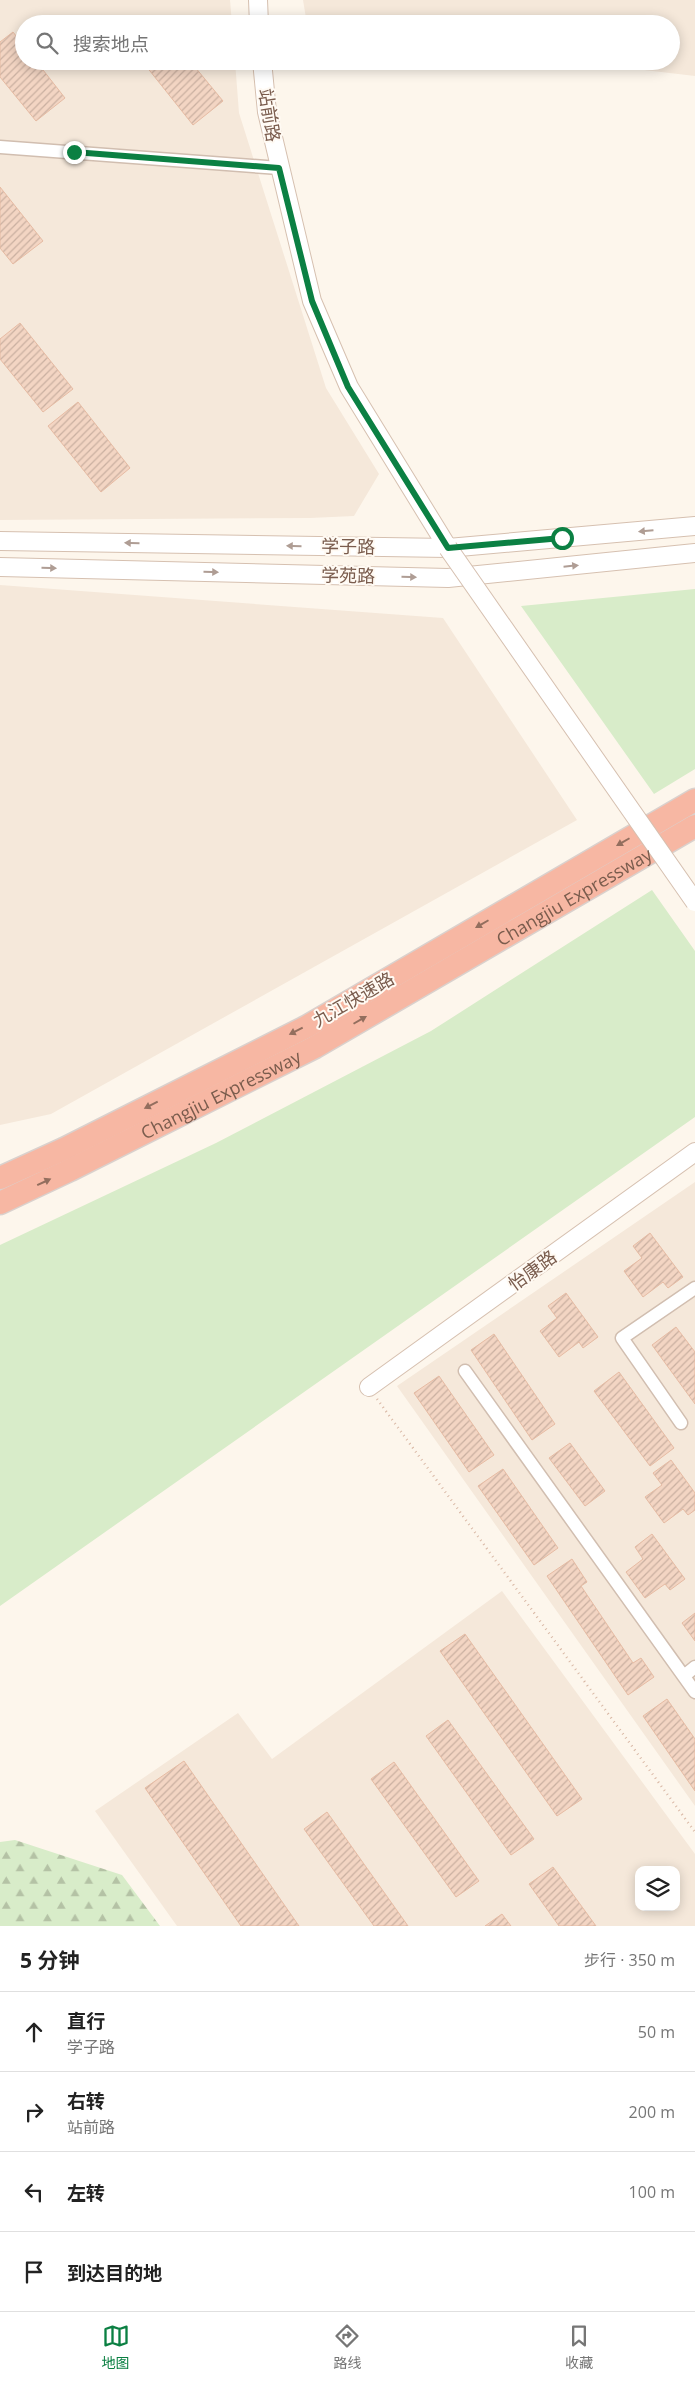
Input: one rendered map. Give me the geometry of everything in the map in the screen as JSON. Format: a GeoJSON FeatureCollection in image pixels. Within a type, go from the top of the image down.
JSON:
{"type":"FeatureCollection","features":[{"type":"Feature","properties":{"kind":"highway","name":"九江快速路"},"geometry":{"type":"LineString","coordinates":[[0,1178],[64,1149],[306,1026],[695,800]]}},
{"type":"Feature","properties":{"kind":"highway","name":"Changjiu Expressway"},"geometry":{"type":"LineString","coordinates":[[0,1202],[70,1170],[314,1047],[695,826]]}},
{"type":"Feature","properties":{"kind":"street"},"geometry":{"type":"LineString","coordinates":[[258,0],[259,15]]}},
{"type":"Feature","properties":{"kind":"street","name":"站前路"},"geometry":{"type":"LineString","coordinates":[[263,70],[267,112],[312,301],[348,387],[448,548],[695,902]]}},
{"type":"Feature","properties":{"kind":"street"},"geometry":{"type":"LineString","coordinates":[[0,147],[279,168]]}},
{"type":"Feature","properties":{"kind":"street","name":"学子路"},"geometry":{"type":"LineString","coordinates":[[0,541],[448,548],[695,526]]}},
{"type":"Feature","properties":{"kind":"street","name":"学苑路"},"geometry":{"type":"LineString","coordinates":[[0,567],[448,578],[695,553]]}},
{"type":"Feature","properties":{"kind":"street","name":"怡康路"},"geometry":{"type":"LineString","coordinates":[[369,1387],[695,1152]]}},
{"type":"Feature","properties":{"kind":"street"},"geometry":{"type":"LineString","coordinates":[[681,1423],[622,1338],[695,1288]]}},
{"type":"Feature","properties":{"kind":"street"},"geometry":{"type":"LineString","coordinates":[[465,1371],[695,1692]]}},
{"type":"Feature","properties":{"kind":"street"},"geometry":{"type":"LineString","coordinates":[[684,1676],[695,1667]]}},
{"type":"Feature","properties":{"kind":"path"},"geometry":{"type":"LineString","coordinates":[[369,1387],[695,1832]]}},
{"type":"Feature","properties":{"kind":"shaded area"},"geometry":{"type":"Polygon","coordinates":[[[0,0],[230,0],[231,15],[15,15],[15,70],[236,70],[239,113],[326,388],[379,474],[354,516],[310,518],[0,520],[0,0]]]}},
{"type":"Feature","properties":{"kind":"shaded area"},"geometry":{"type":"Polygon","coordinates":[[[303,0],[695,0],[695,76],[644,70],[680,70],[680,15],[306,15],[303,0]]]}},
{"type":"Feature","properties":{"kind":"shaded area"},"geometry":{"type":"Polygon","coordinates":[[[0,585],[443,618],[577,820],[51,1114],[0,1125],[0,585]]]}},
{"type":"Feature","properties":{"kind":"shaded area"},"geometry":{"type":"Polygon","coordinates":[[[695,1182],[695,1806],[397,1386],[695,1182]]]}},
{"type":"Feature","properties":{"kind":"shaded area"},"geometry":{"type":"Polygon","coordinates":[[[502,1591],[695,1854],[695,1926],[177,1926],[95,1811],[238,1713],[272,1759],[502,1591]]]}},
{"type":"Feature","properties":{"kind":"green space"},"geometry":{"type":"Polygon","coordinates":[[[695,589],[695,769],[654,794],[521,606],[695,589]]]}},
{"type":"Feature","properties":{"kind":"green space"},"geometry":{"type":"Polygon","coordinates":[[[652,890],[695,951],[695,1117],[0,1606],[0,1245],[216,1143],[431,1031],[652,890]]]}},
{"type":"Feature","properties":{"kind":"green space"},"geometry":{"type":"Polygon","coordinates":[[[15,1840],[122,1875],[160,1926],[0,1926],[0,1842],[15,1840]]]}},
{"type":"Feature","properties":{"kind":"building"},"geometry":{"type":"Polygon","coordinates":[[[13,32],[15,35],[15,70],[43,70],[65,98],[36,121],[0,77],[0,42],[13,32]]]}},
{"type":"Feature","properties":{"kind":"building"},"geometry":{"type":"Polygon","coordinates":[[[149,70],[197,70],[223,101],[193,125],[149,70]]]}},
{"type":"Feature","properties":{"kind":"building"},"geometry":{"type":"Polygon","coordinates":[[[0,187],[43,241],[13,264],[0,248],[0,187]]]}},
{"type":"Feature","properties":{"kind":"building"},"geometry":{"type":"Polygon","coordinates":[[[20,323],[73,389],[43,412],[0,359],[0,339],[20,323]]]}},
{"type":"Feature","properties":{"kind":"building"},"geometry":{"type":"Polygon","coordinates":[[[78,402],[130,468],[101,492],[48,426],[78,402]]]}},
{"type":"Feature","properties":{"kind":"building"},"geometry":{"type":"Polygon","coordinates":[[[650,1233],[683,1277],[668,1288],[663,1282],[643,1297],[624,1271],[642,1258],[633,1246],[650,1233]]]}},
{"type":"Feature","properties":{"kind":"building"},"geometry":{"type":"Polygon","coordinates":[[[566,1293],[598,1337],[583,1348],[579,1342],[559,1357],[540,1331],[557,1318],[548,1306],[566,1293]]]}},
{"type":"Feature","properties":{"kind":"building"},"geometry":{"type":"Polygon","coordinates":[[[676,1327],[695,1352],[695,1404],[652,1345],[676,1327]]]}},
{"type":"Feature","properties":{"kind":"building"},"geometry":{"type":"Polygon","coordinates":[[[494,1334],[555,1424],[532,1440],[471,1350],[494,1334]]]}},
{"type":"Feature","properties":{"kind":"building"},"geometry":{"type":"Polygon","coordinates":[[[619,1372],[674,1448],[650,1466],[594,1391],[619,1372]]]}},
{"type":"Feature","properties":{"kind":"building"},"geometry":{"type":"Polygon","coordinates":[[[439,1376],[494,1455],[469,1472],[414,1393],[439,1376]]]}},
{"type":"Feature","properties":{"kind":"building"},"geometry":{"type":"Polygon","coordinates":[[[570,1443],[605,1491],[585,1506],[549,1458],[570,1443]]]}},
{"type":"Feature","properties":{"kind":"building"},"geometry":{"type":"Polygon","coordinates":[[[671,1460],[695,1493],[695,1510],[688,1515],[683,1509],[664,1523],[645,1497],[662,1485],[653,1473],[671,1460]]]}},
{"type":"Feature","properties":{"kind":"building"},"geometry":{"type":"Polygon","coordinates":[[[503,1469],[558,1548],[534,1565],[478,1486],[503,1469]]]}},
{"type":"Feature","properties":{"kind":"building"},"geometry":{"type":"Polygon","coordinates":[[[652,1534],[685,1579],[670,1590],[665,1584],[645,1598],[626,1572],[643,1559],[635,1547],[652,1534]]]}},
{"type":"Feature","properties":{"kind":"building"},"geometry":{"type":"Polygon","coordinates":[[[572,1559],[587,1582],[581,1586],[633,1663],[641,1658],[654,1677],[628,1695],[547,1576],[572,1559]]]}},
{"type":"Feature","properties":{"kind":"building"},"geometry":{"type":"Polygon","coordinates":[[[695,1613],[695,1641],[682,1623],[695,1613]]]}},
{"type":"Feature","properties":{"kind":"building"},"geometry":{"type":"Polygon","coordinates":[[[465,1634],[582,1799],[557,1816],[440,1651],[465,1634]]]}},
{"type":"Feature","properties":{"kind":"building"},"geometry":{"type":"Polygon","coordinates":[[[667,1699],[695,1739],[695,1791],[643,1716],[667,1699]]]}},
{"type":"Feature","properties":{"kind":"building"},"geometry":{"type":"Polygon","coordinates":[[[448,1720],[534,1839],[511,1855],[426,1736],[448,1720]]]}},
{"type":"Feature","properties":{"kind":"building"},"geometry":{"type":"Polygon","coordinates":[[[184,1761],[299,1926],[241,1926],[145,1788],[184,1761]]]}},
{"type":"Feature","properties":{"kind":"building"},"geometry":{"type":"Polygon","coordinates":[[[394,1762],[479,1881],[456,1897],[371,1779],[394,1762]]]}},
{"type":"Feature","properties":{"kind":"building"},"geometry":{"type":"Polygon","coordinates":[[[327,1812],[408,1926],[374,1926],[304,1829],[327,1812]]]}},
{"type":"Feature","properties":{"kind":"building"},"geometry":{"type":"Polygon","coordinates":[[[553,1867],[596,1926],[559,1926],[529,1884],[553,1867]]]}},
{"type":"Feature","properties":{"kind":"building"},"geometry":{"type":"Polygon","coordinates":[[[502,1914],[511,1926],[485,1926],[502,1914]]]}},
{"type":"Feature","properties":{"kind":"route"},"geometry":{"type":"LineString","coordinates":[[74,152],[279,168],[312,301],[348,387],[448,548],[562,538]]}}]}
